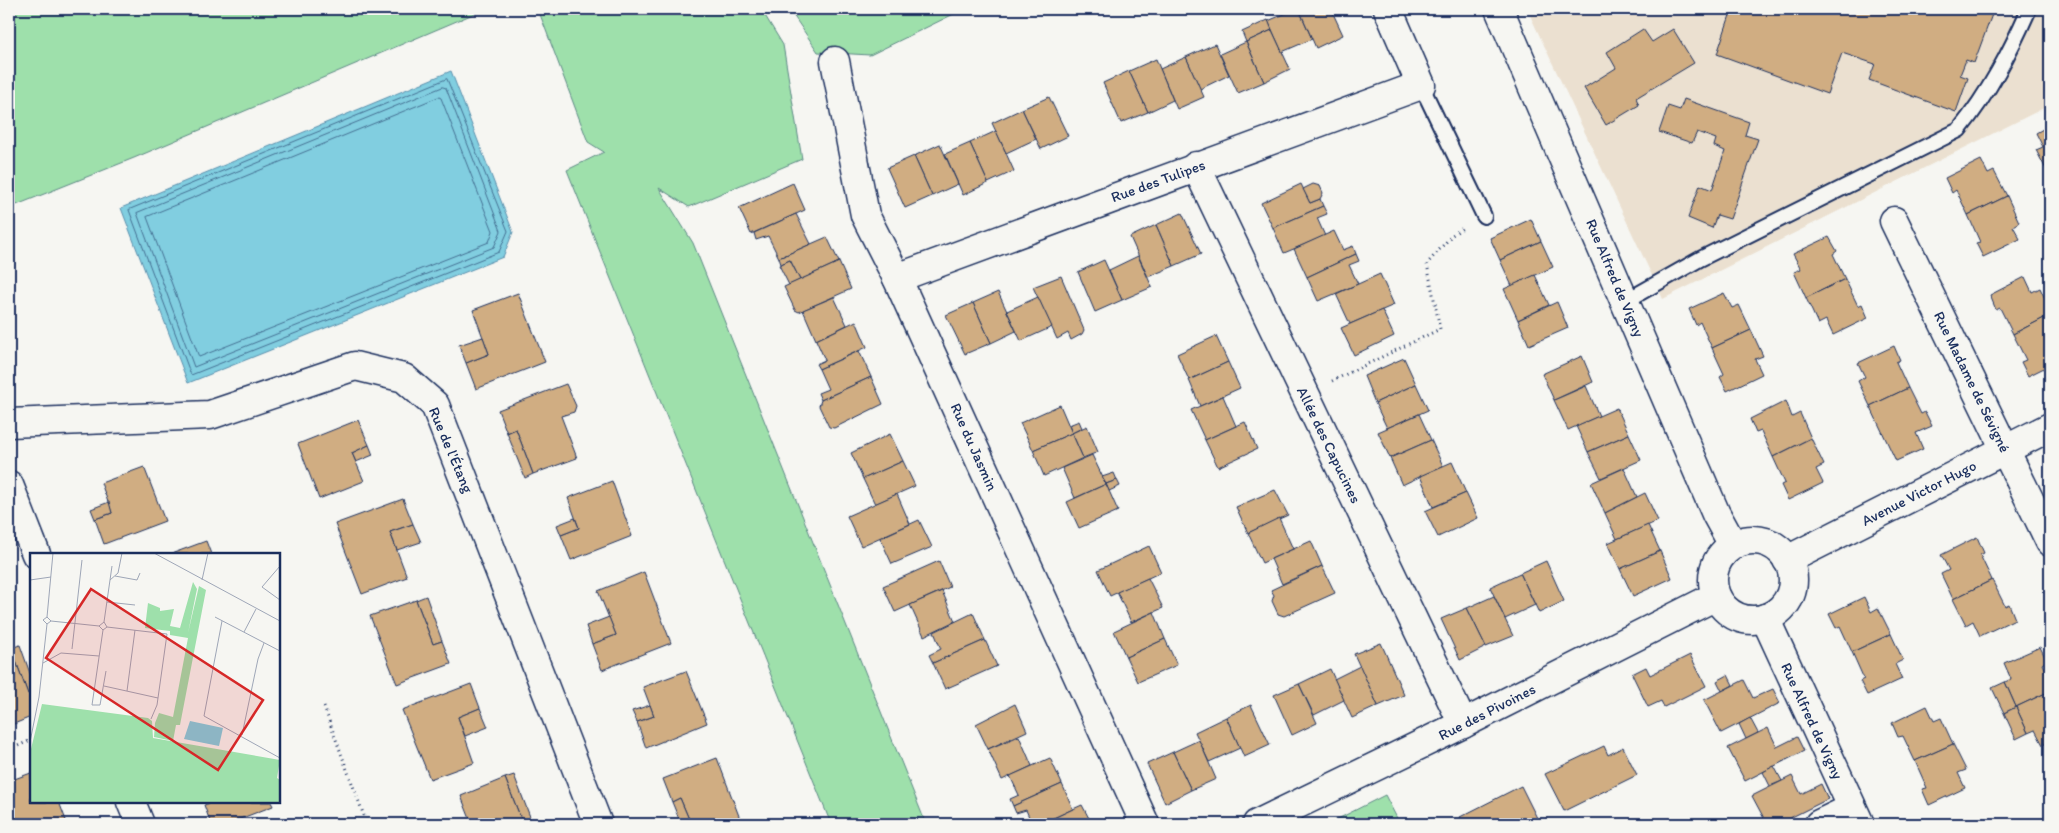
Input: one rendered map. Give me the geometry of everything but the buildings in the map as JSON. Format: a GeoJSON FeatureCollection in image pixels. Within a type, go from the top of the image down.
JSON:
{"type":"FeatureCollection","features":[{"type":"Feature","properties":{"kind":"street"},"geometry":{"type":"LineString","coordinates":[[1388,9],[1421,84]]}},
{"type":"Feature","properties":{"kind":"street","name":"Rue Alfred de Vigny"},"geometry":{"type":"LineString","coordinates":[[1499,9],[1522,57],[1624,302],[1716,514],[1733,545]]}},
{"type":"Feature","properties":{"kind":"street","name":"Rue du Jasmin"},"geometry":{"type":"LineString","coordinates":[[835,61],[865,215],[897,278],[1145,824]]}},
{"type":"Feature","properties":{"kind":"street","name":"Rue des Tulipes"},"geometry":{"type":"LineString","coordinates":[[897,278],[1421,84]]}},
{"type":"Feature","properties":{"kind":"street","name":"Allée des Capucines"},"geometry":{"type":"LineString","coordinates":[[1196,166],[1462,724]]}},
{"type":"Feature","properties":{"kind":"street","name":"Rue Madame de Sévigné"},"geometry":{"type":"LineString","coordinates":[[1894,221],[2050,542]]}},
{"type":"Feature","properties":{"kind":"street","name":"Rue de l'Étang"},"geometry":{"type":"LineString","coordinates":[[9,423],[210,415],[355,366],[404,378],[435,405],[598,824]]}},
{"type":"Feature","properties":{"kind":"street","name":"Avenue Victor Hugo"},"geometry":{"type":"LineString","coordinates":[[1788,560],[2050,427]]}},
{"type":"Feature","properties":{"kind":"street"},"geometry":{"type":"LineString","coordinates":[[9,485],[36,553]]}},
{"type":"Feature","properties":{"kind":"street"},"geometry":{"type":"LineString","coordinates":[[1748,540],[1763,541],[1777,548],[1788,560],[1793,580],[1788,600],[1778,612],[1765,618],[1751,620],[1736,617],[1724,608],[1716,596],[1713,582],[1715,567],[1722,555],[1733,545],[1748,540]]}},
{"type":"Feature","properties":{"kind":"street","name":"Rue des Pivoines"},"geometry":{"type":"LineString","coordinates":[[1256,824],[1462,724],[1716,596]]}},
{"type":"Feature","properties":{"kind":"street","name":"Rue Alfred de Vigny"},"geometry":{"type":"LineString","coordinates":[[1765,618],[1856,816]]}},
{"type":"Feature","properties":{"kind":"street"},"geometry":{"type":"LineString","coordinates":[[131,803],[140,824]]}},
{"type":"Feature","properties":{"kind":"street"},"geometry":{"type":"LineString","coordinates":[[1819,824],[1856,816]]}},
{"type":"Feature","properties":{"kind":"lane"},"geometry":{"type":"LineString","coordinates":[[1624,302],[1700,259],[1959,130],[1975,111],[2007,59],[2029,9]]}},
{"type":"Feature","properties":{"kind":"lane"},"geometry":{"type":"LineString","coordinates":[[1421,84],[1484,216]]}},
{"type":"Feature","properties":{"kind":"path"},"geometry":{"type":"LineString","coordinates":[[1305,394],[1440,329],[1428,264],[1452,235],[1484,216]]}},
{"type":"Feature","properties":{"kind":"path"},"geometry":{"type":"LineString","coordinates":[[324,707],[367,824]]}},
{"type":"Feature","properties":{"kind":"path"},"geometry":{"type":"LineString","coordinates":[[9,750],[30,740]]}},
{"type":"Feature","properties":{"kind":"shaded area"},"geometry":{"type":"Polygon","coordinates":[[[1527,9],[2050,9],[2050,105],[1663,299],[1527,9]]]}},
{"type":"Feature","properties":{"kind":"green space"},"geometry":{"type":"Polygon","coordinates":[[[9,9],[485,9],[134,158],[9,208],[9,9]]]}},
{"type":"Feature","properties":{"kind":"green space"},"geometry":{"type":"Polygon","coordinates":[[[538,9],[761,9],[783,45],[802,159],[689,207],[659,188],[693,243],[926,824],[831,824],[567,170],[604,152],[588,142],[538,9]]]}},
{"type":"Feature","properties":{"kind":"green space"},"geometry":{"type":"Polygon","coordinates":[[[789,9],[964,9],[870,55],[818,52],[789,9]]]}},
{"type":"Feature","properties":{"kind":"green space"},"geometry":{"type":"Polygon","coordinates":[[[1385,795],[1400,824],[1328,824],[1385,795]]]}},
{"type":"Feature","properties":{"kind":"water"},"geometry":{"type":"Polygon","coordinates":[[[451,71],[513,232],[503,257],[188,383],[121,208],[451,71]]]}}]}
